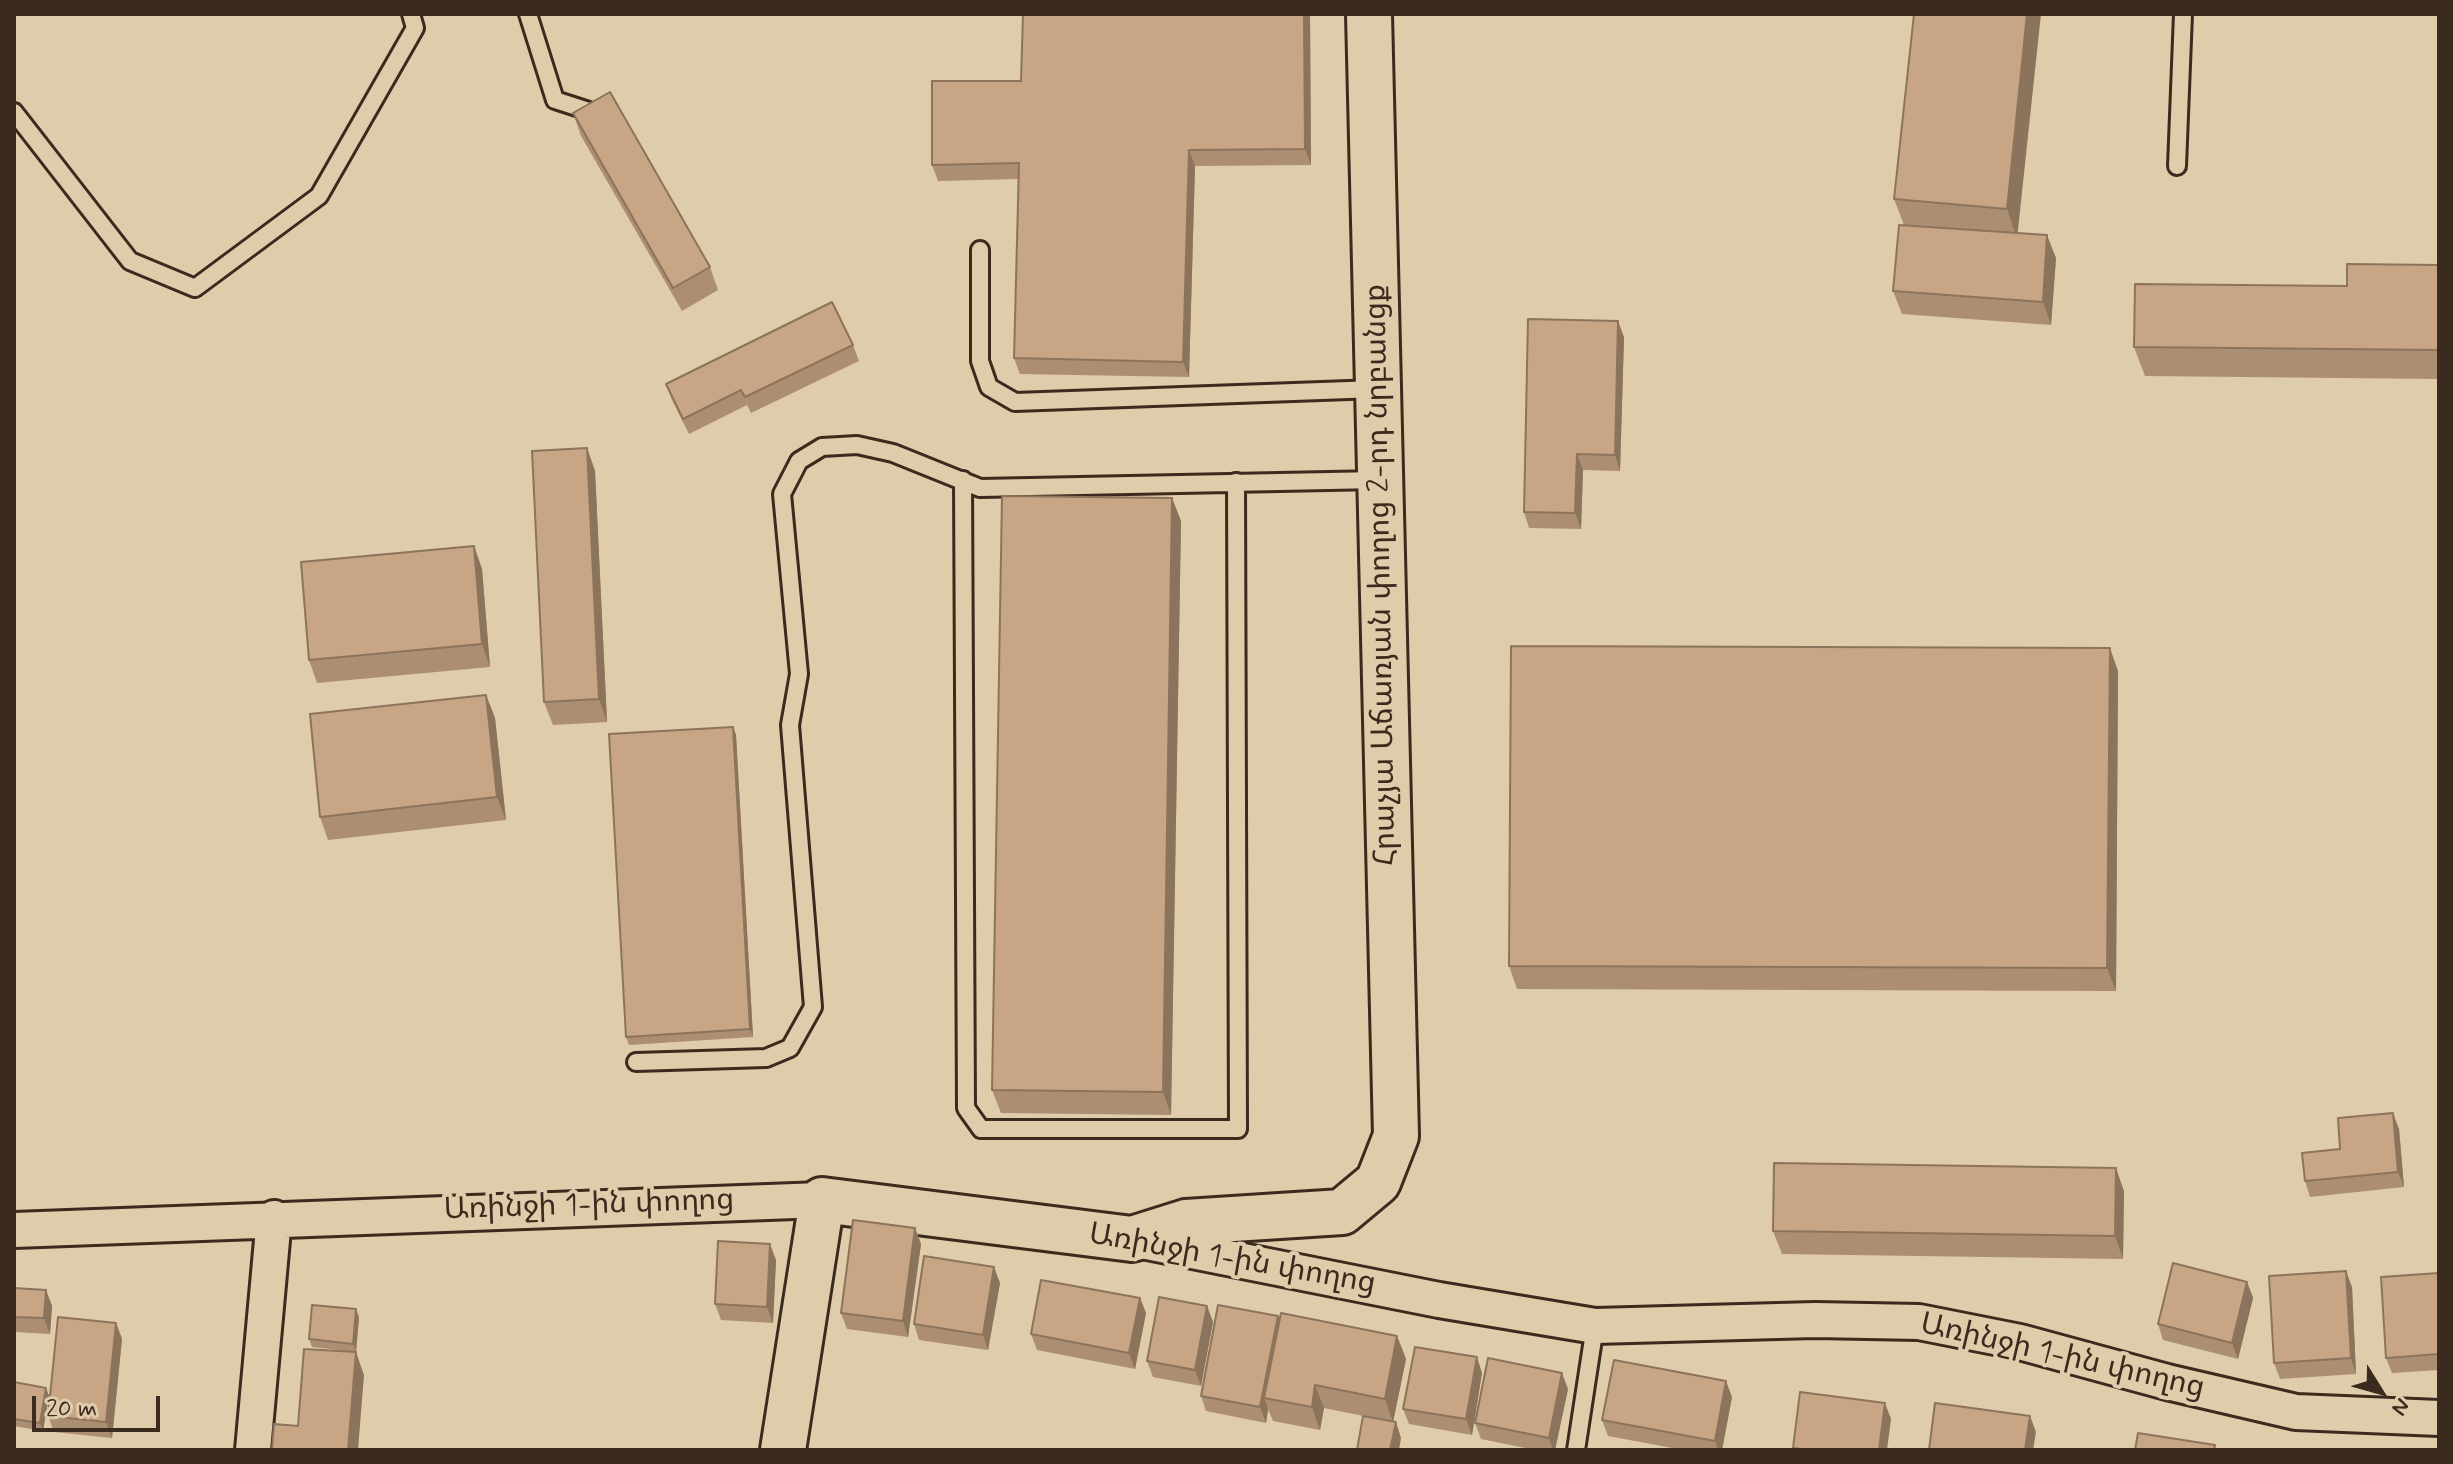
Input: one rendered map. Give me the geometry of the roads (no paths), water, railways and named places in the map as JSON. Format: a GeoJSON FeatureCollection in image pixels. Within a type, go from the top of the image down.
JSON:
{"type":"FeatureCollection","features":[{"type":"Feature","properties":{"kind":"street","name":"Հրաչյա Աճառյան փողոց 2-րդ նրբանցք"},"geometry":{"type":"LineString","coordinates":[[1132,1239],[1186,1222],[1342,1212],[1378,1182],[1396,1136],[1369,14]]}},
{"type":"Feature","properties":{"kind":"street","name":"Առինջի 1-ին փողոց"},"geometry":{"type":"LineString","coordinates":[[14,1230],[822,1200],[1132,1239],[1439,1300],[1595,1326],[1815,1320],[1919,1322],[2020,1342],[2167,1382],[2296,1412],[2439,1418]]}},
{"type":"Feature","properties":{"kind":"street"},"geometry":{"type":"LineString","coordinates":[[783,1450],[822,1200]]}},
{"type":"Feature","properties":{"kind":"street"},"geometry":{"type":"LineString","coordinates":[[253,1450],[274,1218]]}},
{"type":"Feature","properties":{"kind":"lane"},"geometry":{"type":"LineString","coordinates":[[14,112],[130,261],[195,288],[319,196],[415,28],[411,14]]}},
{"type":"Feature","properties":{"kind":"lane"},"geometry":{"type":"LineString","coordinates":[[528,14],[555,100],[592,112]]}},
{"type":"Feature","properties":{"kind":"lane"},"geometry":{"type":"LineString","coordinates":[[2177,166],[2183,14]]}},
{"type":"Feature","properties":{"kind":"lane"},"geometry":{"type":"LineString","coordinates":[[980,250],[980,361],[989,387],[1015,402],[1378,389]]}},
{"type":"Feature","properties":{"kind":"lane"},"geometry":{"type":"LineString","coordinates":[[636,1062],[766,1058],[790,1048],[813,1007],[790,725],[799,674],[782,494],[799,461],[822,447],[857,445],[893,453],[980,488],[1381,480]]}},
{"type":"Feature","properties":{"kind":"lane"},"geometry":{"type":"LineString","coordinates":[[963,480],[966,1108],[981,1129],[1238,1129],[1236,482]]}},
{"type":"Feature","properties":{"kind":"lane"},"geometry":{"type":"LineString","coordinates":[[1576,1450],[1595,1326]]}}]}
